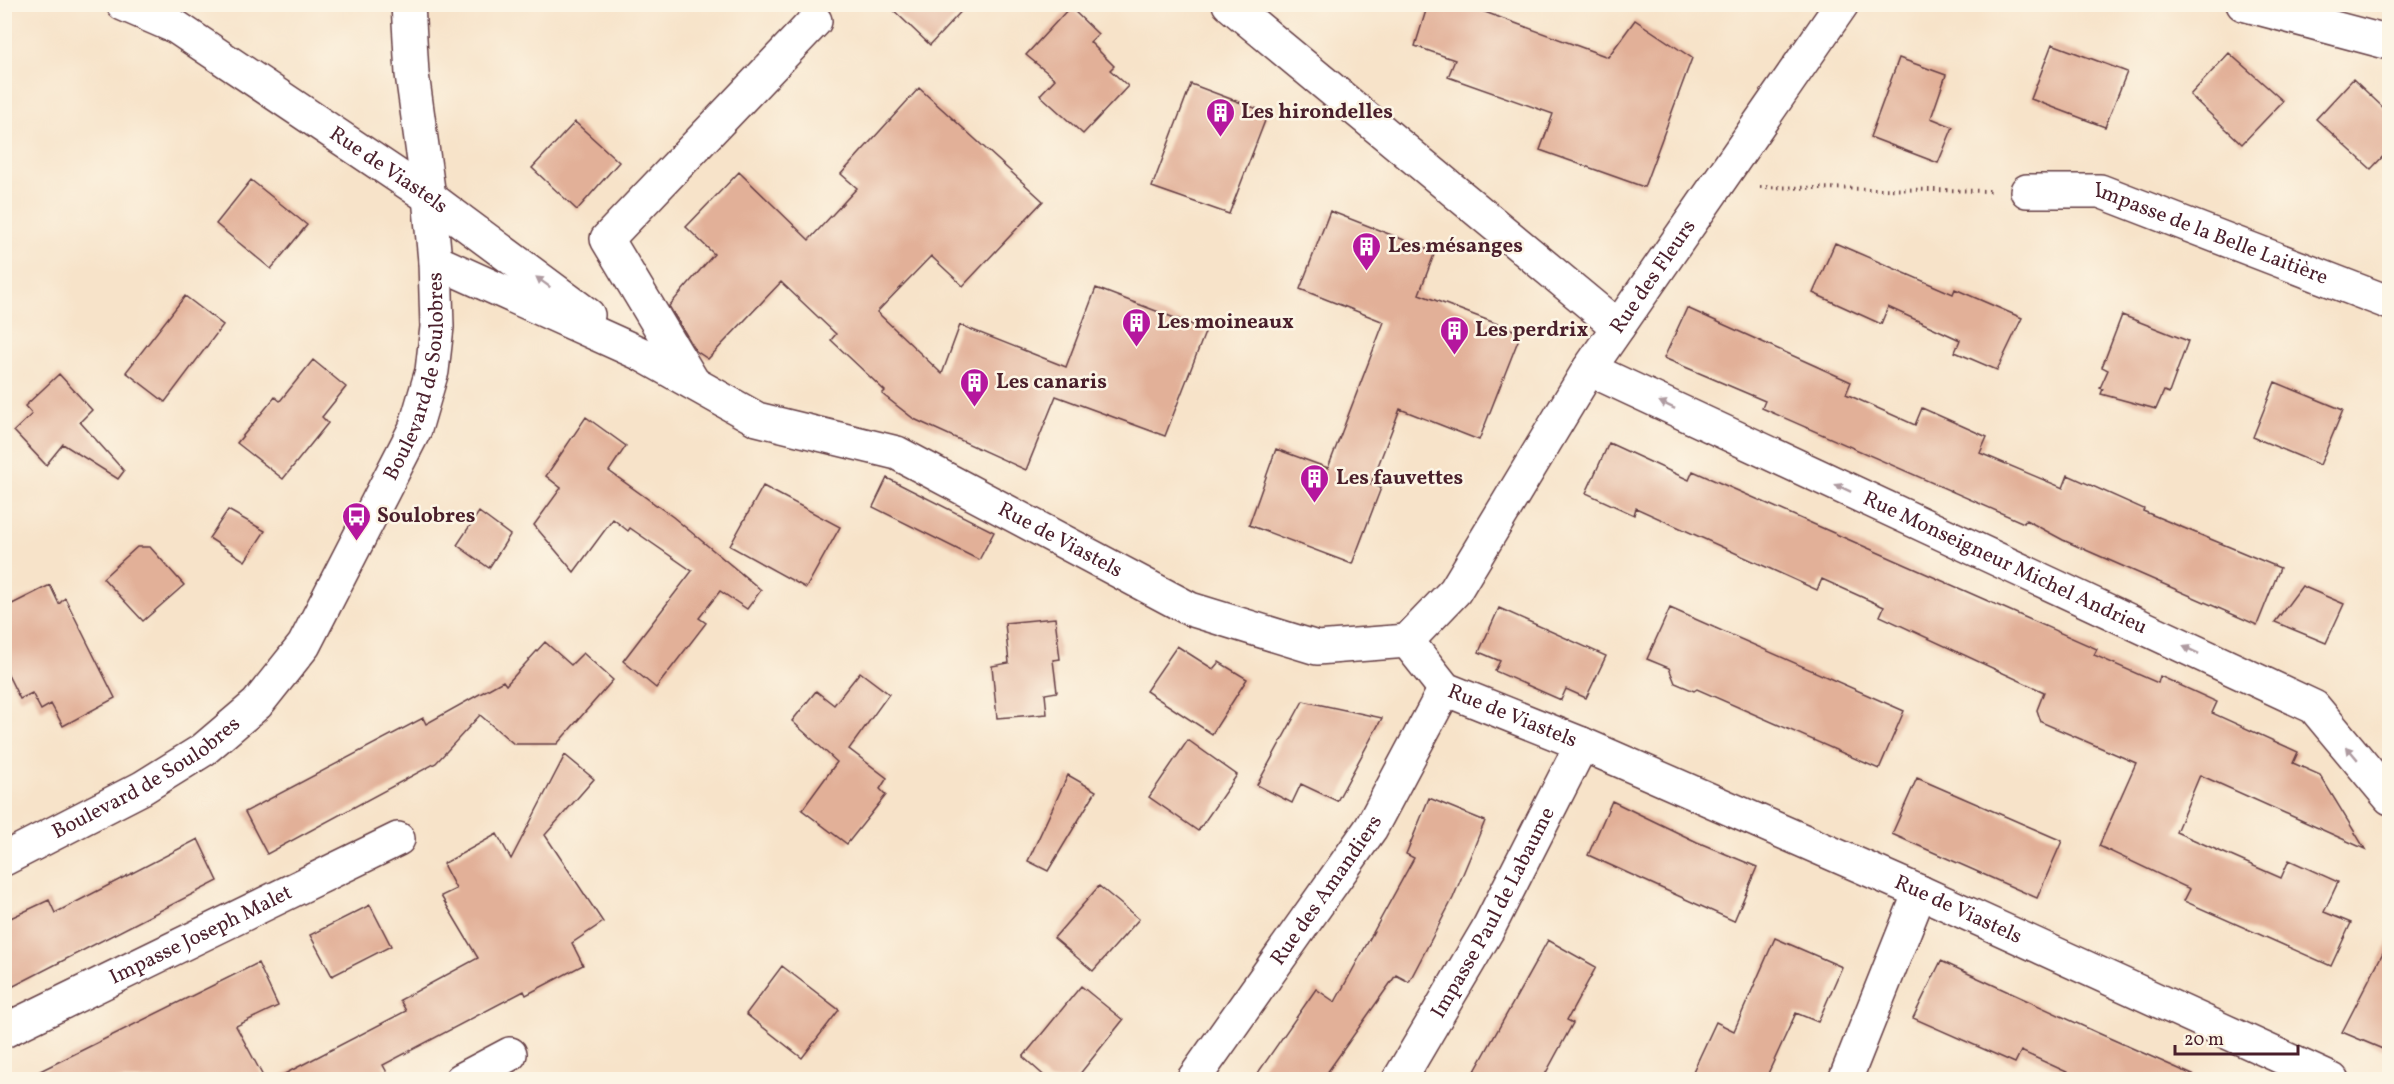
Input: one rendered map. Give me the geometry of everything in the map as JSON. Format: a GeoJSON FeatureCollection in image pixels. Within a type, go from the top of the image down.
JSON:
{"type":"FeatureCollection","features":[{"type":"Feature","properties":{"kind":"street","name":"Rue de Viastels"},"geometry":{"type":"LineString","coordinates":[[123,4],[176,27],[429,197],[640,354]]}},
{"type":"Feature","properties":{"kind":"street","name":"Boulevard de Soulobres"},"geometry":{"type":"LineString","coordinates":[[4,859],[142,788],[203,750],[257,704],[304,645],[415,429],[432,371],[437,327],[435,261],[429,197],[412,74],[408,4]]}},
{"type":"Feature","properties":{"kind":"street"},"geometry":{"type":"LineString","coordinates":[[1229,4],[1618,327]]}},
{"type":"Feature","properties":{"kind":"street","name":"Rue des Fleurs"},"geometry":{"type":"LineString","coordinates":[[1407,641],[1455,591],[1589,369],[1842,4]]}},
{"type":"Feature","properties":{"kind":"street"},"geometry":{"type":"LineString","coordinates":[[2243,4],[2390,43]]}},
{"type":"Feature","properties":{"kind":"street"},"geometry":{"type":"LineString","coordinates":[[695,386],[607,239],[815,21]]}},
{"type":"Feature","properties":{"kind":"street","name":"Impasse de la Belle Laitière"},"geometry":{"type":"LineString","coordinates":[[2027,191],[2100,191],[2390,303]]}},
{"type":"Feature","properties":{"kind":"street","name":"Rue de Viastels"},"geometry":{"type":"LineString","coordinates":[[435,261],[640,354],[757,419],[897,453],[1190,609],[1317,648],[1407,641],[1445,689],[1582,744],[1920,892],[2332,1080]]}},
{"type":"Feature","properties":{"kind":"street","name":"Rue Monseigneur Michel Andrieu"},"geometry":{"type":"LineString","coordinates":[[1589,369],[2314,707],[2390,798]]}},
{"type":"Feature","properties":{"kind":"street","name":"Rue des Amandiers"},"geometry":{"type":"LineString","coordinates":[[1193,1080],[1371,828],[1445,689]]}},
{"type":"Feature","properties":{"kind":"street","name":"Impasse Paul de Labaume"},"geometry":{"type":"LineString","coordinates":[[1399,1080],[1488,929],[1582,744]]}},
{"type":"Feature","properties":{"kind":"street","name":"Impasse Joseph Malet"},"geometry":{"type":"LineString","coordinates":[[4,1031],[398,839]]}},
{"type":"Feature","properties":{"kind":"street"},"geometry":{"type":"LineString","coordinates":[[1845,1080],[1920,892]]}},
{"type":"Feature","properties":{"kind":"street"},"geometry":{"type":"LineString","coordinates":[[461,1080],[510,1054]]}},
{"type":"Feature","properties":{"kind":"path"},"geometry":{"type":"LineString","coordinates":[[1716,186],[2027,191]]}},
{"type":"Feature","properties":{"kind":"building"},"geometry":{"type":"Polygon","coordinates":[[[887,4],[968,4],[930,45],[887,4]]]}},
{"type":"Feature","properties":{"kind":"building"},"geometry":{"type":"Polygon","coordinates":[[[1428,4],[1463,4],[1608,57],[1635,20],[1692,58],[1644,187],[1540,150],[1553,114],[1448,77],[1455,60],[1415,46],[1428,4]]]}},
{"type":"Feature","properties":{"kind":"building"},"geometry":{"type":"Polygon","coordinates":[[[1070,7],[1098,34],[1090,42],[1114,66],[1110,70],[1128,86],[1083,134],[1040,95],[1055,79],[1026,55],[1070,7]]]}},
{"type":"Feature","properties":{"kind":"building"},"geometry":{"type":"Polygon","coordinates":[[[2052,44],[2127,72],[2105,127],[2031,99],[2052,44]]]}},
{"type":"Feature","properties":{"kind":"building"},"geometry":{"type":"Polygon","coordinates":[[[2229,53],[2283,101],[2242,144],[2190,95],[2229,53]]]}},
{"type":"Feature","properties":{"kind":"building"},"geometry":{"type":"Polygon","coordinates":[[[1899,58],[1946,75],[1931,118],[1953,127],[1938,163],[1870,137],[1899,58]]]}},
{"type":"Feature","properties":{"kind":"building"},"geometry":{"type":"Polygon","coordinates":[[[2353,79],[2390,114],[2390,149],[2371,169],[2316,119],[2353,79]]]}},
{"type":"Feature","properties":{"kind":"building","name":"Les hirondelles"},"geometry":{"type":"Polygon","coordinates":[[[1191,84],[1268,113],[1229,214],[1152,187],[1191,84]]]}},
{"type":"Feature","properties":{"kind":"building"},"geometry":{"type":"Polygon","coordinates":[[[919,88],[1043,201],[963,286],[931,256],[877,312],[942,374],[960,325],[1066,367],[1096,288],[1206,330],[1165,436],[1056,396],[1026,470],[914,419],[882,394],[885,391],[831,340],[836,334],[781,282],[708,359],[696,351],[669,306],[714,254],[686,227],[739,172],[809,240],[857,188],[841,174],[919,88]]]}},
{"type":"Feature","properties":{"kind":"building"},"geometry":{"type":"Polygon","coordinates":[[[575,122],[619,162],[577,210],[532,168],[575,122]]]}},
{"type":"Feature","properties":{"kind":"building"},"geometry":{"type":"Polygon","coordinates":[[[251,180],[307,225],[271,269],[216,224],[251,180]]]}},
{"type":"Feature","properties":{"kind":"building"},"geometry":{"type":"Polygon","coordinates":[[[1330,211],[1435,252],[1419,294],[1521,333],[1479,440],[1400,409],[1371,484],[1381,488],[1352,564],[1249,525],[1276,449],[1328,468],[1384,322],[1300,289],[1330,211]]]}},
{"type":"Feature","properties":{"kind":"building"},"geometry":{"type":"Polygon","coordinates":[[[1835,243],[1953,294],[1955,289],[2022,318],[1997,370],[1955,352],[1960,340],[1888,307],[1881,324],[1813,293],[1835,243]]]}},
{"type":"Feature","properties":{"kind":"building"},"geometry":{"type":"Polygon","coordinates":[[[185,296],[223,325],[165,402],[126,372],[185,296]]]}},
{"type":"Feature","properties":{"kind":"building"},"geometry":{"type":"Polygon","coordinates":[[[1687,308],[1851,382],[1846,394],[1915,425],[1922,408],[1987,437],[1980,453],[2063,488],[2068,475],[2144,509],[2143,511],[2280,568],[2257,625],[2063,540],[2026,520],[2024,523],[1762,408],[1765,401],[1664,358],[1687,308]]]}},
{"type":"Feature","properties":{"kind":"building"},"geometry":{"type":"Polygon","coordinates":[[[2122,315],[2188,341],[2169,393],[2164,391],[2156,409],[2101,394],[2103,389],[2100,388],[2108,370],[2102,367],[2122,315]]]}},
{"type":"Feature","properties":{"kind":"building"},"geometry":{"type":"Polygon","coordinates":[[[313,360],[346,387],[322,417],[328,423],[283,479],[237,443],[275,397],[280,401],[313,360]]]}},
{"type":"Feature","properties":{"kind":"building"},"geometry":{"type":"Polygon","coordinates":[[[59,374],[92,410],[80,422],[124,471],[118,479],[63,444],[46,465],[14,431],[32,414],[25,406],[59,374]]]}},
{"type":"Feature","properties":{"kind":"building"},"geometry":{"type":"Polygon","coordinates":[[[2275,382],[2343,410],[2320,465],[2253,437],[2275,382]]]}},
{"type":"Feature","properties":{"kind":"building"},"geometry":{"type":"Polygon","coordinates":[[[586,417],[626,446],[609,471],[673,517],[761,590],[747,609],[720,591],[699,618],[706,623],[656,688],[623,661],[692,571],[630,528],[628,531],[613,519],[574,572],[534,525],[561,488],[546,476],[586,417]]]}},
{"type":"Feature","properties":{"kind":"building"},"geometry":{"type":"Polygon","coordinates":[[[1609,443],[1689,480],[1693,471],[2097,649],[2094,655],[2158,683],[2160,676],[2217,702],[2212,713],[2298,752],[2293,763],[2320,775],[2365,849],[2200,775],[2176,832],[2281,878],[2289,860],[2338,882],[2324,912],[2351,923],[2331,966],[2184,901],[2190,889],[2099,846],[2136,763],[2041,722],[2037,710],[2044,692],[1880,616],[1884,607],[1822,579],[1817,590],[1636,508],[1634,515],[1586,493],[1609,443]]]}},
{"type":"Feature","properties":{"kind":"building"},"geometry":{"type":"Polygon","coordinates":[[[887,478],[994,532],[979,560],[873,507],[887,478]]]}},
{"type":"Feature","properties":{"kind":"building"},"geometry":{"type":"Polygon","coordinates":[[[763,486],[840,527],[806,588],[730,546],[763,486]]]}},
{"type":"Feature","properties":{"kind":"building"},"geometry":{"type":"Polygon","coordinates":[[[228,510],[265,531],[245,561],[209,538],[228,510]]]}},
{"type":"Feature","properties":{"kind":"building"},"geometry":{"type":"Polygon","coordinates":[[[479,512],[510,535],[489,568],[457,545],[479,512]]]}},
{"type":"Feature","properties":{"kind":"building"},"geometry":{"type":"Polygon","coordinates":[[[137,547],[150,547],[184,585],[143,621],[103,578],[137,547]]]}},
{"type":"Feature","properties":{"kind":"building"},"geometry":{"type":"Polygon","coordinates":[[[50,585],[59,604],[65,598],[115,698],[63,726],[51,704],[41,710],[32,693],[20,699],[4,667],[4,608],[50,585]]]}},
{"type":"Feature","properties":{"kind":"building"},"geometry":{"type":"Polygon","coordinates":[[[2302,586],[2344,604],[2326,643],[2275,622],[2302,586]]]}},
{"type":"Feature","properties":{"kind":"building"},"geometry":{"type":"Polygon","coordinates":[[[1499,608],[1606,656],[1586,698],[1566,689],[1561,700],[1495,671],[1500,661],[1479,652],[1499,608]]]}},
{"type":"Feature","properties":{"kind":"building"},"geometry":{"type":"Polygon","coordinates":[[[1670,608],[1904,711],[1879,769],[1697,689],[1694,691],[1675,683],[1669,668],[1647,659],[1670,608]]]}},
{"type":"Feature","properties":{"kind":"building"},"geometry":{"type":"Polygon","coordinates":[[[1055,618],[1060,659],[1053,660],[1057,692],[1045,694],[1047,714],[997,718],[992,666],[1009,663],[1005,623],[1055,618]]]}},
{"type":"Feature","properties":{"kind":"building"},"geometry":{"type":"Polygon","coordinates":[[[545,642],[571,665],[583,653],[613,680],[557,744],[514,744],[480,715],[436,763],[267,854],[245,812],[423,718],[426,724],[503,681],[506,685],[545,642]]]}},
{"type":"Feature","properties":{"kind":"building"},"geometry":{"type":"Polygon","coordinates":[[[1177,646],[1213,669],[1219,662],[1247,679],[1212,734],[1146,691],[1177,646]]]}},
{"type":"Feature","properties":{"kind":"building"},"geometry":{"type":"Polygon","coordinates":[[[860,672],[889,694],[849,749],[887,778],[880,789],[886,795],[847,844],[802,810],[837,762],[792,721],[816,691],[834,705],[860,672]]]}},
{"type":"Feature","properties":{"kind":"building"},"geometry":{"type":"Polygon","coordinates":[[[1303,701],[1382,718],[1337,801],[1301,784],[1292,803],[1257,785],[1303,701]]]}},
{"type":"Feature","properties":{"kind":"building"},"geometry":{"type":"Polygon","coordinates":[[[1188,740],[1237,775],[1198,831],[1149,797],[1188,740]]]}},
{"type":"Feature","properties":{"kind":"building"},"geometry":{"type":"Polygon","coordinates":[[[565,755],[594,779],[545,835],[603,922],[572,943],[583,965],[526,995],[524,991],[383,1065],[391,1080],[273,1080],[406,1011],[400,1000],[478,958],[441,896],[456,889],[443,864],[497,834],[511,859],[565,755]]]}},
{"type":"Feature","properties":{"kind":"building"},"geometry":{"type":"Polygon","coordinates":[[[1068,775],[1096,791],[1048,871],[1028,861],[1068,775]]]}},
{"type":"Feature","properties":{"kind":"building"},"geometry":{"type":"Polygon","coordinates":[[[1917,778],[2062,841],[2037,898],[1892,834],[1917,778]]]}},
{"type":"Feature","properties":{"kind":"building"},"geometry":{"type":"Polygon","coordinates":[[[1429,798],[1485,821],[1453,898],[1409,982],[1396,975],[1322,1080],[1253,1080],[1316,989],[1335,1002],[1414,858],[1406,854],[1429,798]]]}},
{"type":"Feature","properties":{"kind":"building"},"geometry":{"type":"Polygon","coordinates":[[[1612,801],[1697,842],[1757,867],[1734,921],[1588,855],[1612,801]]]}},
{"type":"Feature","properties":{"kind":"building"},"geometry":{"type":"Polygon","coordinates":[[[198,839],[218,881],[4,991],[4,921],[49,900],[55,913],[198,839]]]}},
{"type":"Feature","properties":{"kind":"building"},"geometry":{"type":"Polygon","coordinates":[[[1099,886],[1139,919],[1093,971],[1054,938],[1099,886]]]}},
{"type":"Feature","properties":{"kind":"building"},"geometry":{"type":"Polygon","coordinates":[[[370,905],[391,946],[332,976],[310,935],[370,905]]]}},
{"type":"Feature","properties":{"kind":"building"},"geometry":{"type":"Polygon","coordinates":[[[1775,938],[1842,967],[1818,1022],[1796,1013],[1765,1080],[1689,1080],[1716,1022],[1734,1031],[1775,938]]]}},
{"type":"Feature","properties":{"kind":"building"},"geometry":{"type":"Polygon","coordinates":[[[2390,939],[2390,1052],[2342,1032],[2390,939]]]}},
{"type":"Feature","properties":{"kind":"building"},"geometry":{"type":"Polygon","coordinates":[[[1548,940],[1596,967],[1567,1020],[1573,1023],[1542,1080],[1470,1080],[1548,940]]]}},
{"type":"Feature","properties":{"kind":"building"},"geometry":{"type":"Polygon","coordinates":[[[1941,961],[2204,1080],[2084,1080],[2021,1051],[2015,1063],[1913,1018],[1941,961]]]}},
{"type":"Feature","properties":{"kind":"building"},"geometry":{"type":"Polygon","coordinates":[[[258,963],[278,1006],[236,1026],[265,1080],[22,1080],[258,963]]]}},
{"type":"Feature","properties":{"kind":"building"},"geometry":{"type":"Polygon","coordinates":[[[782,966],[839,1010],[802,1058],[746,1014],[782,966]]]}},
{"type":"Feature","properties":{"kind":"building"},"geometry":{"type":"Polygon","coordinates":[[[1081,986],[1123,1020],[1075,1080],[1049,1080],[1023,1057],[1081,986]]]}},
{"type":"Feature","properties":{"kind":"place","name":"Les hirondelles"},"geometry":{"type":"Point","coordinates":[1220,138]}},
{"type":"Feature","properties":{"kind":"place","name":"Les mésanges"},"geometry":{"type":"Point","coordinates":[1367,272]}},
{"type":"Feature","properties":{"kind":"place","name":"Les moineaux"},"geometry":{"type":"Point","coordinates":[1136,348]}},
{"type":"Feature","properties":{"kind":"place","name":"Les perdrix"},"geometry":{"type":"Point","coordinates":[1454,356]}},
{"type":"Feature","properties":{"kind":"place","name":"Les canaris"},"geometry":{"type":"Point","coordinates":[975,408]}},
{"type":"Feature","properties":{"kind":"place","name":"Les fauvettes"},"geometry":{"type":"Point","coordinates":[1315,504]}},
{"type":"Feature","properties":{"kind":"place","name":"Soulobres"},"geometry":{"type":"Point","coordinates":[356,542]}}]}
